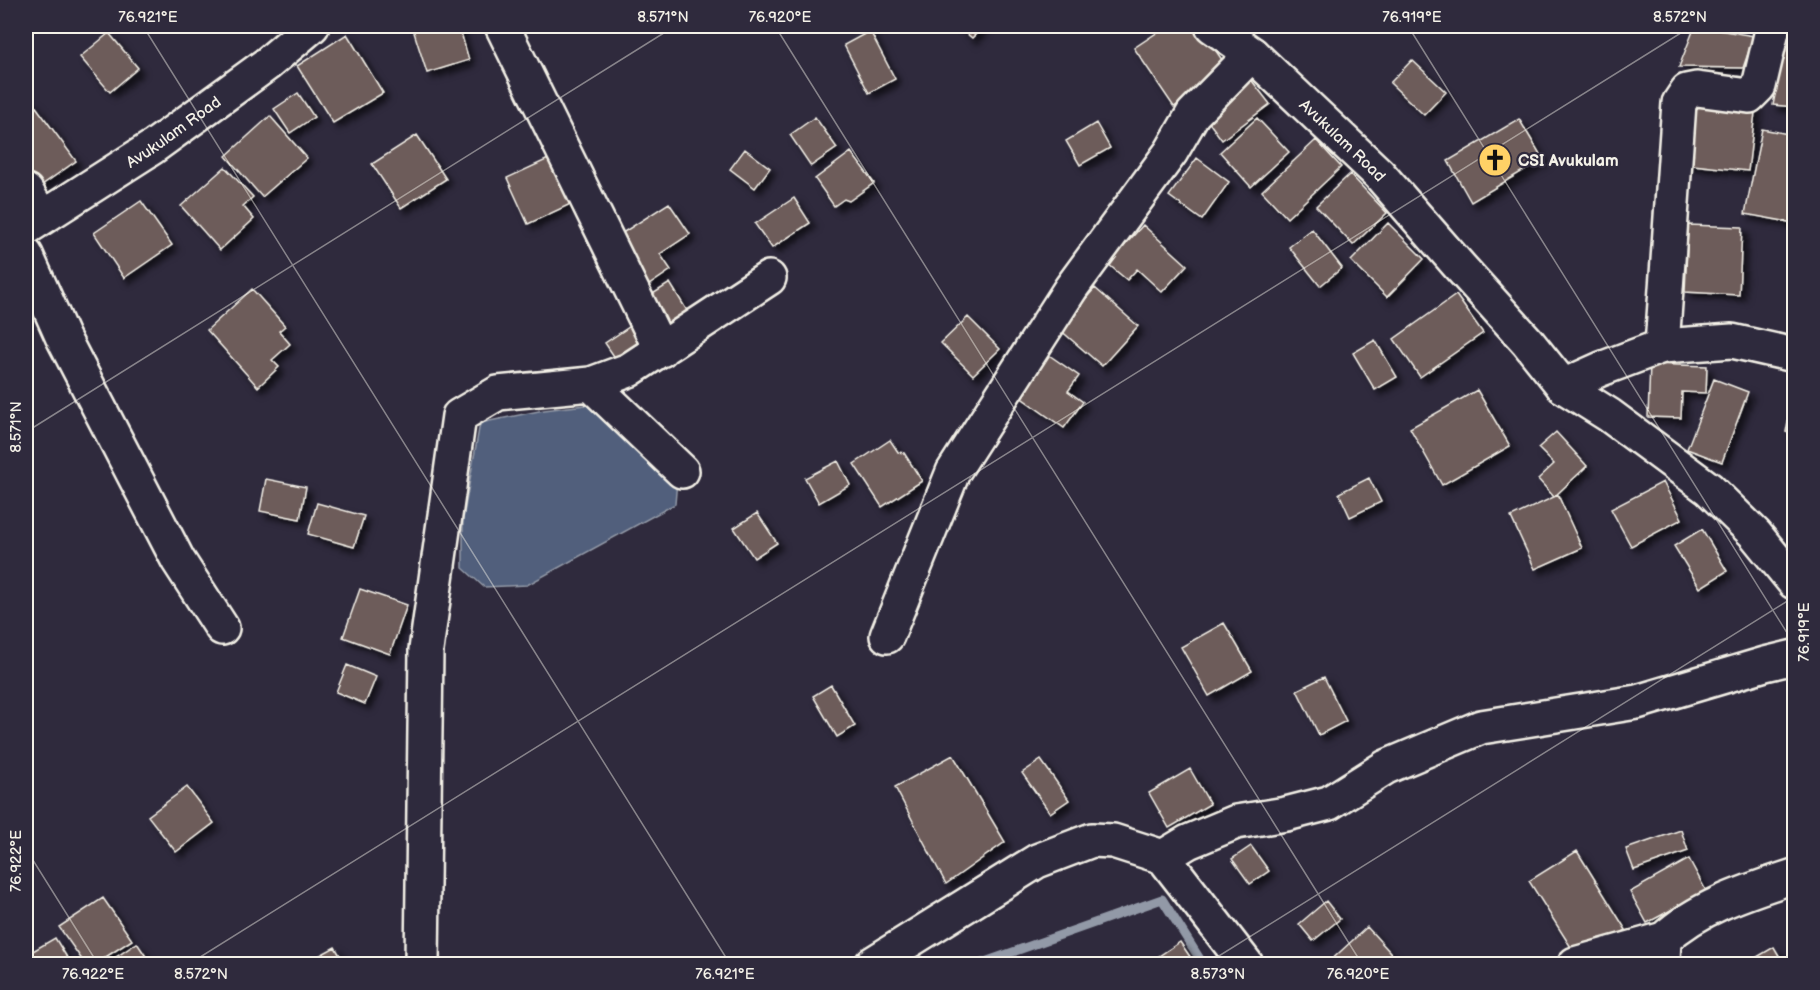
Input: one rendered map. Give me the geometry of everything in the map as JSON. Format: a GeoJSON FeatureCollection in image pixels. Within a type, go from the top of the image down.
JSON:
{"type":"FeatureCollection","features":[{"type":"Feature","properties":{"kind":"street","name":"Avukulam Road"},"geometry":{"type":"LineString","coordinates":[[31,212],[153,147],[267,64],[312,26]]}},
{"type":"Feature","properties":{"kind":"street"},"geometry":{"type":"LineString","coordinates":[[502,26],[661,350]]}},
{"type":"Feature","properties":{"kind":"street","name":"Avukulam Road"},"geometry":{"type":"LineString","coordinates":[[1212,26],[1252,54],[1379,174],[1527,341],[1563,386],[1609,415],[1709,489],[1755,534],[1794,582]]}},
{"type":"Feature","properties":{"kind":"street"},"geometry":{"type":"LineString","coordinates":[[1662,346],[1679,104],[1687,91],[1697,88],[1749,96],[1759,86],[1773,26]]}},
{"type":"Feature","properties":{"kind":"street"},"geometry":{"type":"LineString","coordinates":[[887,636],[953,472],[1071,288],[1171,152],[1193,114],[1252,54]]}},
{"type":"Feature","properties":{"kind":"street"},"geometry":{"type":"LineString","coordinates":[[26,255],[62,336],[178,560],[222,628]]}},
{"type":"Feature","properties":{"kind":"street"},"geometry":{"type":"LineString","coordinates":[[422,964],[426,650],[459,416],[498,393],[591,384],[629,370],[769,278]]}},
{"type":"Feature","properties":{"kind":"street"},"geometry":{"type":"LineString","coordinates":[[1563,386],[1662,346],[1732,341],[1794,355]]}},
{"type":"Feature","properties":{"kind":"street"},"geometry":{"type":"LineString","coordinates":[[591,384],[682,471]]}},
{"type":"Feature","properties":{"kind":"street"},"geometry":{"type":"LineString","coordinates":[[1163,857],[1188,842],[1236,822],[1286,814],[1329,803],[1386,767],[1481,727],[1637,702],[1794,657]]}},
{"type":"Feature","properties":{"kind":"street"},"geometry":{"type":"LineString","coordinates":[[873,964],[1037,861],[1092,840],[1113,841],[1163,857],[1246,964]]}},
{"type":"Feature","properties":{"kind":"street"},"geometry":{"type":"LineString","coordinates":[[1575,964],[1665,952],[1679,925],[1751,890],[1794,876]]}},
{"type":"Feature","properties":{"kind":"water"},"geometry":{"type":"Polygon","coordinates":[[[619,401],[677,480],[675,504],[527,585],[484,587],[463,568],[463,519],[480,423],[544,410],[619,401]]]}},
{"type":"Feature","properties":{"kind":"building"},"geometry":{"type":"Polygon","coordinates":[[[412,26],[459,26],[469,60],[427,73],[412,26]]]}},
{"type":"Feature","properties":{"kind":"building"},"geometry":{"type":"Polygon","coordinates":[[[958,26],[984,26],[972,38],[958,26]]]}},
{"type":"Feature","properties":{"kind":"building"},"geometry":{"type":"Polygon","coordinates":[[[1167,26],[1199,26],[1229,70],[1174,107],[1134,48],[1167,26]]]}},
{"type":"Feature","properties":{"kind":"building"},"geometry":{"type":"Polygon","coordinates":[[[1695,26],[1754,36],[1743,68],[1679,67],[1695,26]]]}},
{"type":"Feature","properties":{"kind":"building"},"geometry":{"type":"Polygon","coordinates":[[[870,31],[895,79],[869,93],[844,45],[870,31]]]}},
{"type":"Feature","properties":{"kind":"building"},"geometry":{"type":"Polygon","coordinates":[[[109,33],[138,68],[110,92],[80,57],[109,33]]]}},
{"type":"Feature","properties":{"kind":"building"},"geometry":{"type":"Polygon","coordinates":[[[347,34],[383,93],[333,123],[297,66],[347,34]]]}},
{"type":"Feature","properties":{"kind":"building"},"geometry":{"type":"Polygon","coordinates":[[[1785,45],[1794,47],[1794,107],[1773,105],[1785,45]]]}},
{"type":"Feature","properties":{"kind":"building"},"geometry":{"type":"Polygon","coordinates":[[[1412,60],[1446,92],[1424,115],[1390,83],[1412,60]]]}},
{"type":"Feature","properties":{"kind":"building"},"geometry":{"type":"Polygon","coordinates":[[[1249,77],[1270,104],[1222,140],[1202,113],[1249,77]]]}},
{"type":"Feature","properties":{"kind":"building"},"geometry":{"type":"Polygon","coordinates":[[[298,93],[314,117],[290,133],[274,109],[298,93]]]}},
{"type":"Feature","properties":{"kind":"building"},"geometry":{"type":"Polygon","coordinates":[[[1692,97],[1756,104],[1748,171],[1684,164],[1692,97]]]}},
{"type":"Feature","properties":{"kind":"building"},"geometry":{"type":"Polygon","coordinates":[[[31,100],[76,161],[39,187],[26,169],[26,104],[31,100]]]}},
{"type":"Feature","properties":{"kind":"building"},"geometry":{"type":"Polygon","coordinates":[[[270,116],[307,158],[262,197],[226,156],[270,116]]]}},
{"type":"Feature","properties":{"kind":"building"},"geometry":{"type":"Polygon","coordinates":[[[815,117],[837,148],[811,166],[790,135],[815,117]]]}},
{"type":"Feature","properties":{"kind":"building"},"geometry":{"type":"Polygon","coordinates":[[[1257,118],[1289,152],[1251,187],[1220,152],[1257,118]]]}},
{"type":"Feature","properties":{"kind":"building","name":"CSI Avukulam"},"geometry":{"type":"Polygon","coordinates":[[[1519,119],[1543,159],[1471,202],[1448,161],[1519,119]]]}},
{"type":"Feature","properties":{"kind":"building"},"geometry":{"type":"Polygon","coordinates":[[[1096,123],[1110,148],[1080,165],[1066,141],[1096,123]]]}},
{"type":"Feature","properties":{"kind":"building"},"geometry":{"type":"Polygon","coordinates":[[[1762,129],[1794,135],[1794,223],[1745,214],[1762,129]]]}},
{"type":"Feature","properties":{"kind":"building"},"geometry":{"type":"Polygon","coordinates":[[[417,135],[446,179],[401,208],[372,164],[417,135]]]}},
{"type":"Feature","properties":{"kind":"building"},"geometry":{"type":"Polygon","coordinates":[[[1316,140],[1341,167],[1287,218],[1262,191],[1316,140]]]}},
{"type":"Feature","properties":{"kind":"building"},"geometry":{"type":"Polygon","coordinates":[[[745,149],[770,168],[755,188],[730,169],[745,149]]]}},
{"type":"Feature","properties":{"kind":"building"},"geometry":{"type":"Polygon","coordinates":[[[851,152],[874,183],[849,201],[844,199],[834,206],[815,179],[851,152]]]}},
{"type":"Feature","properties":{"kind":"building"},"geometry":{"type":"Polygon","coordinates":[[[557,155],[577,201],[528,224],[507,178],[557,155]]]}},
{"type":"Feature","properties":{"kind":"building"},"geometry":{"type":"Polygon","coordinates":[[[1197,158],[1229,182],[1202,220],[1169,196],[1197,158]]]}},
{"type":"Feature","properties":{"kind":"building"},"geometry":{"type":"Polygon","coordinates":[[[225,167],[253,197],[243,206],[254,219],[220,250],[181,206],[225,167]]]}},
{"type":"Feature","properties":{"kind":"building"},"geometry":{"type":"Polygon","coordinates":[[[1350,174],[1387,213],[1353,245],[1316,206],[1350,174]]]}},
{"type":"Feature","properties":{"kind":"building"},"geometry":{"type":"Polygon","coordinates":[[[794,198],[810,223],[772,248],[755,224],[794,198]]]}},
{"type":"Feature","properties":{"kind":"building"},"geometry":{"type":"Polygon","coordinates":[[[141,201],[172,245],[124,278],[94,233],[141,201]]]}},
{"type":"Feature","properties":{"kind":"building"},"geometry":{"type":"Polygon","coordinates":[[[669,203],[690,234],[660,254],[671,270],[649,285],[616,237],[669,203]]]}},
{"type":"Feature","properties":{"kind":"building"},"geometry":{"type":"Polygon","coordinates":[[[1388,223],[1424,259],[1387,297],[1351,261],[1388,223]]]}},
{"type":"Feature","properties":{"kind":"building"},"geometry":{"type":"Polygon","coordinates":[[[1143,225],[1187,265],[1162,292],[1137,269],[1127,280],[1108,264],[1143,225]]]}},
{"type":"Feature","properties":{"kind":"building"},"geometry":{"type":"Polygon","coordinates":[[[1688,225],[1742,227],[1739,295],[1685,292],[1688,225]]]}},
{"type":"Feature","properties":{"kind":"building"},"geometry":{"type":"Polygon","coordinates":[[[1312,229],[1342,268],[1320,286],[1289,247],[1312,229]]]}},
{"type":"Feature","properties":{"kind":"building"},"geometry":{"type":"Polygon","coordinates":[[[670,283],[694,322],[664,340],[640,302],[670,283]]]}},
{"type":"Feature","properties":{"kind":"building"},"geometry":{"type":"Polygon","coordinates":[[[1095,288],[1138,326],[1102,366],[1059,329],[1095,288]]]}},
{"type":"Feature","properties":{"kind":"building"},"geometry":{"type":"Polygon","coordinates":[[[252,289],[285,326],[279,331],[290,344],[272,360],[279,367],[258,387],[207,330],[252,289]]]}},
{"type":"Feature","properties":{"kind":"building"},"geometry":{"type":"Polygon","coordinates":[[[1456,295],[1483,333],[1420,377],[1394,339],[1456,295]]]}},
{"type":"Feature","properties":{"kind":"building"},"geometry":{"type":"Polygon","coordinates":[[[968,317],[1000,349],[973,375],[941,343],[968,317]]]}},
{"type":"Feature","properties":{"kind":"building"},"geometry":{"type":"Polygon","coordinates":[[[638,321],[655,346],[622,368],[605,343],[638,321]]]}},
{"type":"Feature","properties":{"kind":"building"},"geometry":{"type":"Polygon","coordinates":[[[1375,340],[1397,377],[1375,390],[1353,353],[1375,340]]]}},
{"type":"Feature","properties":{"kind":"building"},"geometry":{"type":"Polygon","coordinates":[[[1046,353],[1079,376],[1068,391],[1083,402],[1064,428],[1016,394],[1046,353]]]}},
{"type":"Feature","properties":{"kind":"building"},"geometry":{"type":"Polygon","coordinates":[[[1650,364],[1707,366],[1706,393],[1682,392],[1681,418],[1648,417],[1650,364]]]}},
{"type":"Feature","properties":{"kind":"building"},"geometry":{"type":"Polygon","coordinates":[[[1714,379],[1748,392],[1722,462],[1687,449],[1714,379]]]}},
{"type":"Feature","properties":{"kind":"building"},"geometry":{"type":"Polygon","coordinates":[[[1794,388],[1794,433],[1786,432],[1794,388]]]}},
{"type":"Feature","properties":{"kind":"building"},"geometry":{"type":"Polygon","coordinates":[[[1477,390],[1510,446],[1442,485],[1410,428],[1477,390]]]}},
{"type":"Feature","properties":{"kind":"building"},"geometry":{"type":"Polygon","coordinates":[[[1556,432],[1587,466],[1554,497],[1538,479],[1554,464],[1538,448],[1556,432]]]}},
{"type":"Feature","properties":{"kind":"building"},"geometry":{"type":"Polygon","coordinates":[[[890,440],[898,452],[904,453],[922,481],[882,507],[854,464],[890,440]]]}},
{"type":"Feature","properties":{"kind":"building"},"geometry":{"type":"Polygon","coordinates":[[[838,461],[850,485],[819,503],[805,478],[838,461]]]}},
{"type":"Feature","properties":{"kind":"building"},"geometry":{"type":"Polygon","coordinates":[[[1369,478],[1381,502],[1350,517],[1339,493],[1369,478]]]}},
{"type":"Feature","properties":{"kind":"building"},"geometry":{"type":"Polygon","coordinates":[[[266,479],[306,487],[300,519],[260,511],[266,479]]]}},
{"type":"Feature","properties":{"kind":"building"},"geometry":{"type":"Polygon","coordinates":[[[1663,482],[1682,519],[1631,546],[1611,509],[1663,482]]]}},
{"type":"Feature","properties":{"kind":"building"},"geometry":{"type":"Polygon","coordinates":[[[1558,495],[1582,548],[1535,569],[1511,517],[1558,495]]]}},
{"type":"Feature","properties":{"kind":"building"},"geometry":{"type":"Polygon","coordinates":[[[317,503],[364,516],[354,547],[308,534],[317,503]]]}},
{"type":"Feature","properties":{"kind":"building"},"geometry":{"type":"Polygon","coordinates":[[[757,513],[777,543],[754,558],[734,528],[757,513]]]}},
{"type":"Feature","properties":{"kind":"building"},"geometry":{"type":"Polygon","coordinates":[[[1702,529],[1727,571],[1700,588],[1674,546],[1702,529]]]}},
{"type":"Feature","properties":{"kind":"building"},"geometry":{"type":"Polygon","coordinates":[[[360,589],[407,605],[390,654],[343,637],[360,589]]]}},
{"type":"Feature","properties":{"kind":"building"},"geometry":{"type":"Polygon","coordinates":[[[1224,623],[1252,671],[1209,696],[1181,647],[1224,623]]]}},
{"type":"Feature","properties":{"kind":"building"},"geometry":{"type":"Polygon","coordinates":[[[347,665],[376,677],[365,704],[336,692],[347,665]]]}},
{"type":"Feature","properties":{"kind":"building"},"geometry":{"type":"Polygon","coordinates":[[[1324,677],[1346,721],[1319,735],[1297,690],[1324,677]]]}},
{"type":"Feature","properties":{"kind":"building"},"geometry":{"type":"Polygon","coordinates":[[[831,685],[855,726],[837,737],[813,696],[831,685]]]}},
{"type":"Feature","properties":{"kind":"building"},"geometry":{"type":"Polygon","coordinates":[[[953,755],[1005,842],[946,884],[895,787],[953,755]]]}},
{"type":"Feature","properties":{"kind":"building"},"geometry":{"type":"Polygon","coordinates":[[[1041,760],[1069,800],[1050,813],[1022,773],[1041,760]]]}},
{"type":"Feature","properties":{"kind":"building"},"geometry":{"type":"Polygon","coordinates":[[[1190,769],[1210,804],[1169,828],[1149,793],[1190,769]]]}},
{"type":"Feature","properties":{"kind":"building"},"geometry":{"type":"Polygon","coordinates":[[[187,787],[214,823],[176,852],[148,816],[187,787]]]}},
{"type":"Feature","properties":{"kind":"building"},"geometry":{"type":"Polygon","coordinates":[[[1681,830],[1688,851],[1634,870],[1626,849],[1681,830]]]}},
{"type":"Feature","properties":{"kind":"building"},"geometry":{"type":"Polygon","coordinates":[[[1251,846],[1269,871],[1250,884],[1232,859],[1251,846]]]}},
{"type":"Feature","properties":{"kind":"building"},"geometry":{"type":"Polygon","coordinates":[[[1577,851],[1626,930],[1579,960],[1529,881],[1577,851]]]}},
{"type":"Feature","properties":{"kind":"building"},"geometry":{"type":"Polygon","coordinates":[[[1689,859],[1706,891],[1647,923],[1630,892],[1689,859]]]}},
{"type":"Feature","properties":{"kind":"building"},"geometry":{"type":"Polygon","coordinates":[[[103,898],[132,940],[95,964],[85,964],[59,927],[103,898]]]}},
{"type":"Feature","properties":{"kind":"building"},"geometry":{"type":"Polygon","coordinates":[[[1326,901],[1340,919],[1313,941],[1299,924],[1326,901]]]}},
{"type":"Feature","properties":{"kind":"building"},"geometry":{"type":"Polygon","coordinates":[[[1367,927],[1401,964],[1327,964],[1367,927]]]}},
{"type":"Feature","properties":{"kind":"building"},"geometry":{"type":"Polygon","coordinates":[[[55,938],[71,964],[26,964],[26,955],[55,938]]]}},
{"type":"Feature","properties":{"kind":"building"},"geometry":{"type":"Polygon","coordinates":[[[1180,942],[1195,964],[1147,964],[1180,942]]]}},
{"type":"Feature","properties":{"kind":"building"},"geometry":{"type":"Polygon","coordinates":[[[137,943],[151,964],[106,964],[137,943]]]}},
{"type":"Feature","properties":{"kind":"building"},"geometry":{"type":"Polygon","coordinates":[[[335,947],[345,964],[304,964],[335,947]]]}},
{"type":"Feature","properties":{"kind":"building"},"geometry":{"type":"Polygon","coordinates":[[[1774,947],[1784,964],[1745,964],[1774,947]]]}},
{"type":"Feature","properties":{"kind":"waterway"},"geometry":{"type":"LineString","coordinates":[[979,964],[1162,899],[1203,964]]}},
{"type":"Feature","properties":{"kind":"place","name":"CSI Avukulam"},"geometry":{"type":"Point","coordinates":[1495,160]}}]}
